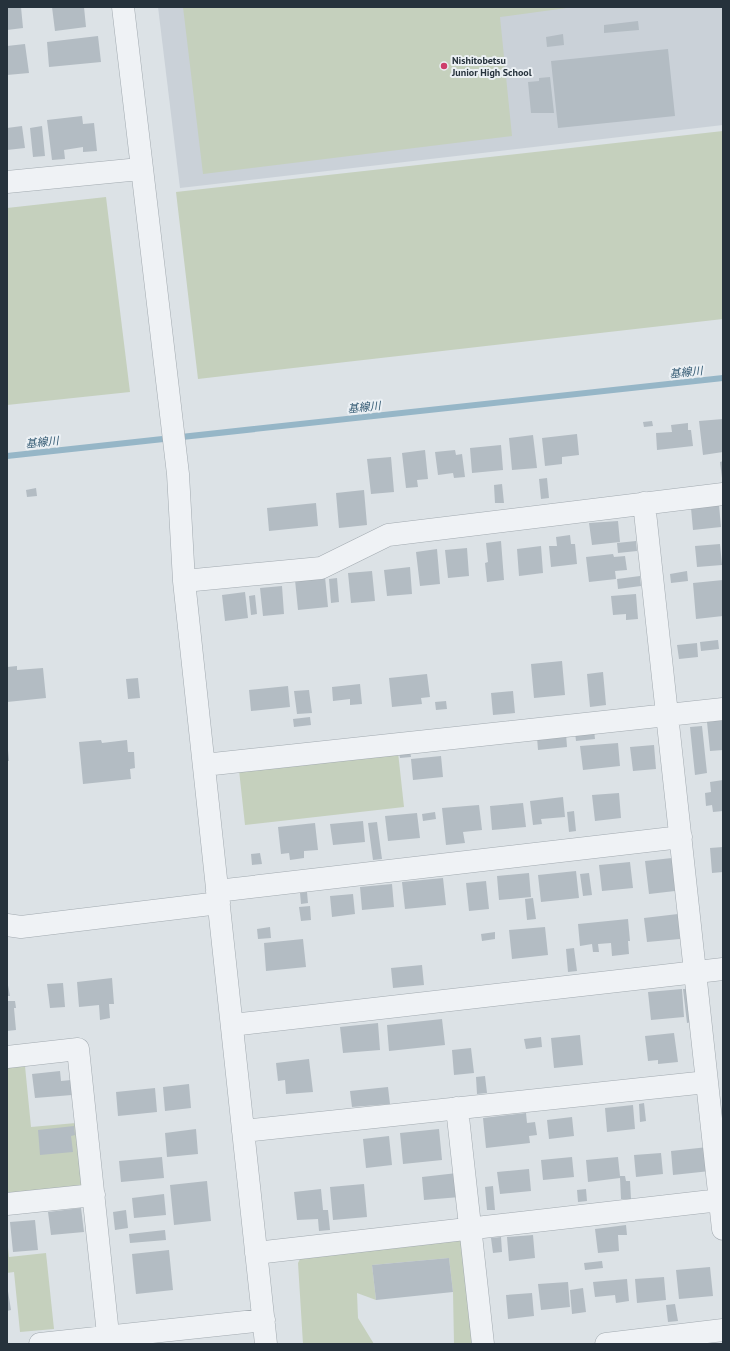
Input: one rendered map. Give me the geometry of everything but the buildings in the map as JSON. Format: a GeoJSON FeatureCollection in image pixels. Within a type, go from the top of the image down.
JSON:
{"type":"FeatureCollection","features":[{"type":"Feature","properties":{"kind":"street"},"geometry":{"type":"LineString","coordinates":[[122,7],[140,169],[178,474],[184,581],[266,1344]]}},
{"type":"Feature","properties":{"kind":"street"},"geometry":{"type":"LineString","coordinates":[[7,182],[140,169]]}},
{"type":"Feature","properties":{"kind":"street"},"geometry":{"type":"LineString","coordinates":[[184,581],[321,568],[388,535],[723,494]]}},
{"type":"Feature","properties":{"kind":"street"},"geometry":{"type":"LineString","coordinates":[[644,503],[723,1229]]}},
{"type":"Feature","properties":{"kind":"street"},"geometry":{"type":"LineString","coordinates":[[204,766],[723,709]]}},
{"type":"Feature","properties":{"kind":"street"},"geometry":{"type":"LineString","coordinates":[[7,925],[21,927],[218,897],[681,837]]}},
{"type":"Feature","properties":{"kind":"street"},"geometry":{"type":"LineString","coordinates":[[232,1025],[723,969]]}},
{"type":"Feature","properties":{"kind":"street"},"geometry":{"type":"LineString","coordinates":[[7,1057],[78,1049],[109,1340]]}},
{"type":"Feature","properties":{"kind":"street"},"geometry":{"type":"LineString","coordinates":[[243,1131],[707,1082]]}},
{"type":"Feature","properties":{"kind":"street"},"geometry":{"type":"LineString","coordinates":[[457,1108],[483,1344]]}},
{"type":"Feature","properties":{"kind":"street"},"geometry":{"type":"LineString","coordinates":[[7,1204],[94,1195]]}},
{"type":"Feature","properties":{"kind":"street"},"geometry":{"type":"LineString","coordinates":[[256,1253],[720,1200]]}},
{"type":"Feature","properties":{"kind":"street"},"geometry":{"type":"LineString","coordinates":[[40,1344],[109,1340],[264,1320]]}},
{"type":"Feature","properties":{"kind":"street"},"geometry":{"type":"LineString","coordinates":[[606,1344],[723,1330]]}},
{"type":"Feature","properties":{"kind":"shaded area","name":"Nishitobetsu Junior High School"},"geometry":{"type":"Polygon","coordinates":[[[158,7],[723,7],[723,125],[180,188],[158,7]]]}},
{"type":"Feature","properties":{"kind":"green space"},"geometry":{"type":"Polygon","coordinates":[[[183,7],[574,7],[500,17],[512,136],[203,174],[183,7]]]}},
{"type":"Feature","properties":{"kind":"green space"},"geometry":{"type":"Polygon","coordinates":[[[723,131],[723,319],[198,379],[176,192],[723,131]]]}},
{"type":"Feature","properties":{"kind":"green space"},"geometry":{"type":"Polygon","coordinates":[[[106,197],[130,392],[7,405],[7,208],[106,197]]]}},
{"type":"Feature","properties":{"kind":"green space"},"geometry":{"type":"Polygon","coordinates":[[[398,752],[404,807],[245,825],[239,770],[398,752]]]}},
{"type":"Feature","properties":{"kind":"green space"},"geometry":{"type":"Polygon","coordinates":[[[25,1066],[31,1127],[76,1123],[82,1187],[7,1194],[7,1068],[25,1066]]]}},
{"type":"Feature","properties":{"kind":"green space"},"geometry":{"type":"Polygon","coordinates":[[[452,1236],[465,1241],[473,1344],[454,1344],[453,1292],[449,1258],[372,1265],[376,1300],[357,1293],[358,1318],[374,1344],[303,1344],[298,1263],[303,1253],[452,1236]]]}},
{"type":"Feature","properties":{"kind":"green space"},"geometry":{"type":"Polygon","coordinates":[[[7,1237],[9,1257],[46,1253],[54,1329],[20,1332],[14,1272],[7,1273],[7,1237]]]}},
{"type":"Feature","properties":{"kind":"waterway","name":"基線川"},"geometry":{"type":"LineString","coordinates":[[7,456],[723,378]]}},
{"type":"Feature","properties":{"kind":"place","name":"Nishitobetsu Junior High School"},"geometry":{"type":"Point","coordinates":[444,66]}}]}
